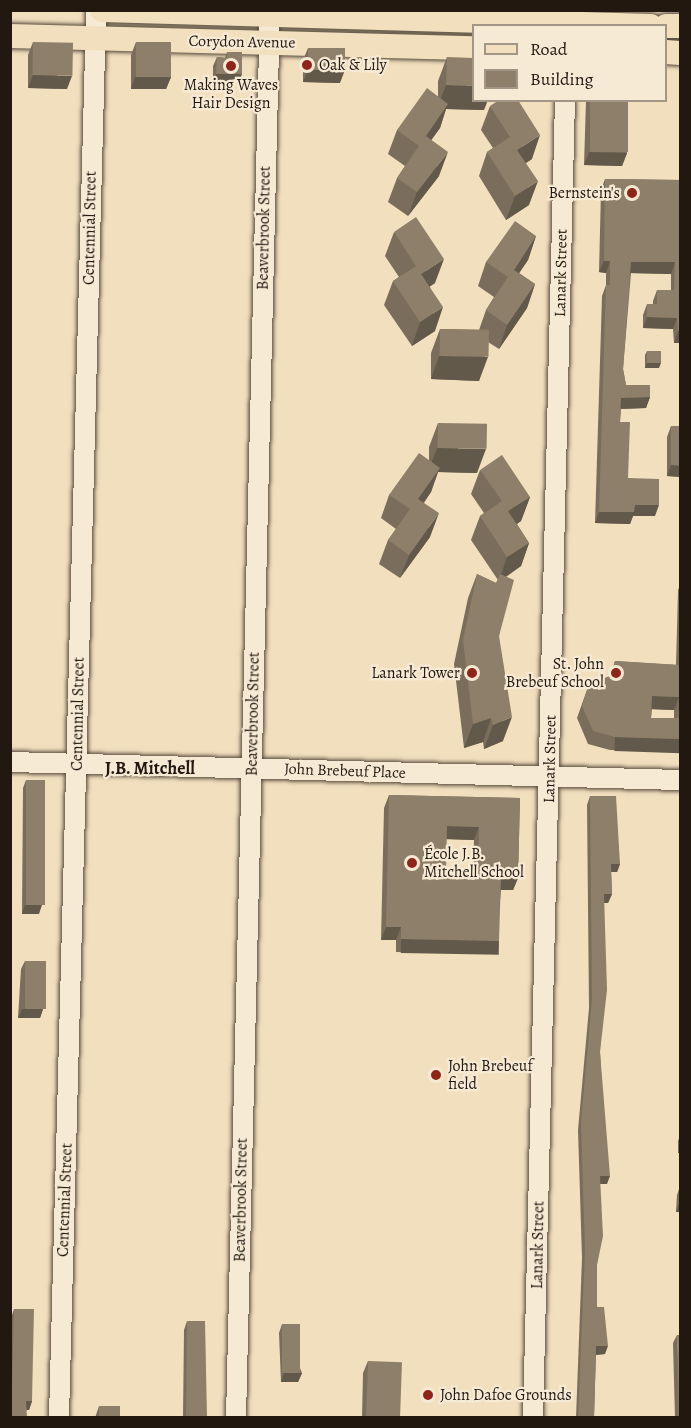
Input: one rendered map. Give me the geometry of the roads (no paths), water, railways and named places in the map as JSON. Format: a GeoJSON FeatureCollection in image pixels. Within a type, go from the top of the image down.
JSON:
{"type":"FeatureCollection","features":[{"type":"Feature","properties":{"kind":"main road","name":"Corydon Avenue"},"geometry":{"type":"LineString","coordinates":[[102,10],[567,20],[623,24]]}},
{"type":"Feature","properties":{"kind":"main road","name":"Corydon Avenue"},"geometry":{"type":"LineString","coordinates":[[10,36],[472,48]]}},
{"type":"Feature","properties":{"kind":"street","name":"Centennial Street"},"geometry":{"type":"LineString","coordinates":[[59,1418],[96,10]]}},
{"type":"Feature","properties":{"kind":"street","name":"Beaverbrook Street"},"geometry":{"type":"LineString","coordinates":[[236,1418],[270,13]]}},
{"type":"Feature","properties":{"kind":"street","name":"Lanark Street"},"geometry":{"type":"LineString","coordinates":[[533,1418],[565,102]]}},
{"type":"Feature","properties":{"kind":"street","name":"John Brebeuf Place"},"geometry":{"type":"LineString","coordinates":[[10,762],[681,780]]}},
{"type":"Feature","properties":{"kind":"place","name":"Oak & Lily"},"geometry":{"type":"Point","coordinates":[307,65]}},
{"type":"Feature","properties":{"kind":"place","name":"Making Waves Hair Design"},"geometry":{"type":"Point","coordinates":[231,66]}},
{"type":"Feature","properties":{"kind":"place","name":"Bernstein's"},"geometry":{"type":"Point","coordinates":[632,193]}},
{"type":"Feature","properties":{"kind":"place","name":"Lanark Tower"},"geometry":{"type":"Point","coordinates":[472,673]}},
{"type":"Feature","properties":{"kind":"place","name":"St. John Brebeuf School"},"geometry":{"type":"Point","coordinates":[616,673]}},
{"type":"Feature","properties":{"kind":"place","name":"École J.B. Mitchell School"},"geometry":{"type":"Point","coordinates":[412,863]}},
{"type":"Feature","properties":{"kind":"place","name":"John Brebeuf field"},"geometry":{"type":"Point","coordinates":[436,1075]}},
{"type":"Feature","properties":{"kind":"place","name":"John Dafoe Grounds"},"geometry":{"type":"Point","coordinates":[428,1395]}},
{"type":"Feature","properties":{"kind":"district","name":"J.B. Mitchell"},"geometry":{"type":"Point","coordinates":[150,768]}}]}
